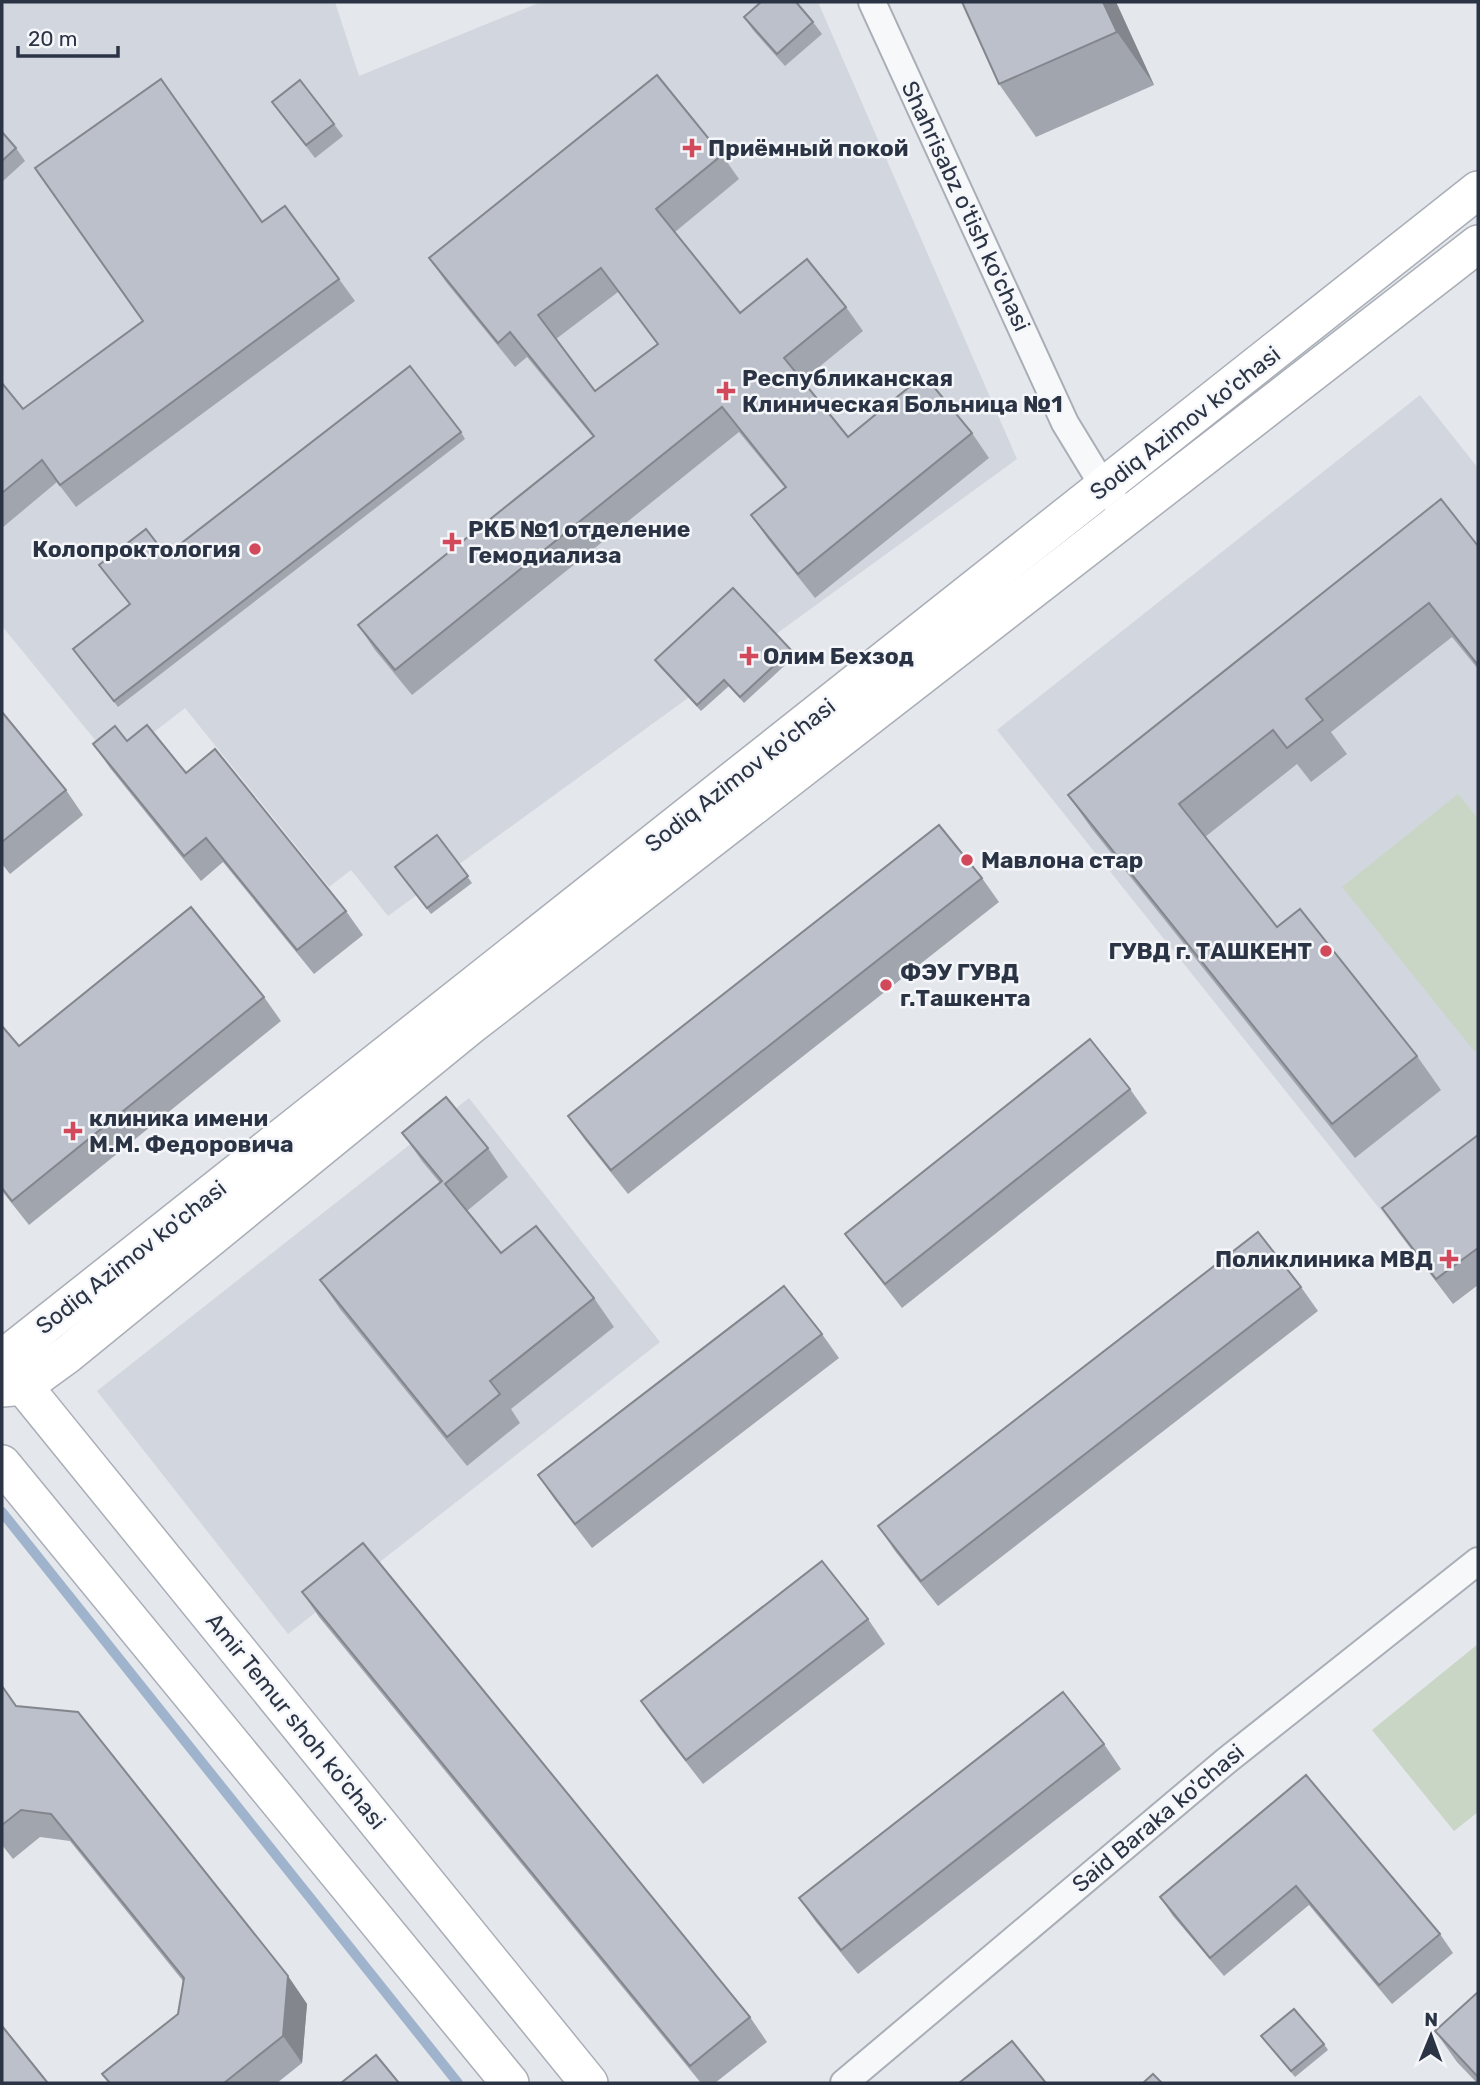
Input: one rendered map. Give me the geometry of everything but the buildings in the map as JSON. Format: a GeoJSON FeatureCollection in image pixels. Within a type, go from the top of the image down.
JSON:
{"type":"FeatureCollection","features":[{"type":"Feature","properties":{"kind":"main road","name":"Sodiq Azimov ko'chasi"},"geometry":{"type":"LineString","coordinates":[[7,1373],[196,1251],[874,690],[1104,488],[1478,190]]}},
{"type":"Feature","properties":{"kind":"main road","name":"Sodiq Azimov ko'chasi"},"geometry":{"type":"LineString","coordinates":[[874,690],[1127,515],[1478,244]]}},
{"type":"Feature","properties":{"kind":"main road","name":"Amir Temur shoh ko'chasi"},"geometry":{"type":"LineString","coordinates":[[7,1373],[589,2083]]}},
{"type":"Feature","properties":{"kind":"main road"},"geometry":{"type":"LineString","coordinates":[[2,1464],[510,2083]]}},
{"type":"Feature","properties":{"kind":"street","name":"Shahrisabz o'tish ko'chasi"},"geometry":{"type":"LineString","coordinates":[[873,2],[1065,423],[1104,488],[1127,515]]}},
{"type":"Feature","properties":{"kind":"street","name":"Said Baraka ko'chasi"},"geometry":{"type":"LineString","coordinates":[[844,2083],[1226,1760],[1478,1561]]}},
{"type":"Feature","properties":{"kind":"shaded area","name":"РКБ №1 отделение Гемодиализа"},"geometry":{"type":"Polygon","coordinates":[[[2,2],[335,2],[359,76],[541,2],[818,2],[1017,459],[388,916],[351,870],[329,887],[185,708],[114,763],[2,626],[2,2]]]}},
{"type":"Feature","properties":{"kind":"shaded area","name":"ГУВД г. ТАШКЕНТ"},"geometry":{"type":"Polygon","coordinates":[[[1420,395],[1478,468],[1478,1172],[1399,1233],[997,730],[1420,395]]]}},
{"type":"Feature","properties":{"kind":"shaded area"},"geometry":{"type":"Polygon","coordinates":[[[469,1098],[660,1342],[288,1634],[97,1391],[469,1098]]]}},
{"type":"Feature","properties":{"kind":"green space"},"geometry":{"type":"Polygon","coordinates":[[[1458,794],[1478,819],[1478,1049],[1475,1052],[1342,887],[1458,794]]]}},
{"type":"Feature","properties":{"kind":"green space"},"geometry":{"type":"Polygon","coordinates":[[[1478,1644],[1478,1812],[1454,1831],[1372,1730],[1478,1644]]]}},
{"type":"Feature","properties":{"kind":"waterway"},"geometry":{"type":"LineString","coordinates":[[2,1512],[458,2083]]}},
{"type":"Feature","properties":{"kind":"place","name":"Приёмный покой"},"geometry":{"type":"Point","coordinates":[692,148]}},
{"type":"Feature","properties":{"kind":"place","name":"Республиканская Клиническая Больница №1"},"geometry":{"type":"Point","coordinates":[726,391]}},
{"type":"Feature","properties":{"kind":"place","name":"РКБ №1 отделение Гемодиализа"},"geometry":{"type":"Point","coordinates":[452,542]}},
{"type":"Feature","properties":{"kind":"place","name":"Колопроктология"},"geometry":{"type":"Point","coordinates":[255,549]}},
{"type":"Feature","properties":{"kind":"place","name":"Олим Бехзод"},"geometry":{"type":"Point","coordinates":[749,656]}},
{"type":"Feature","properties":{"kind":"place","name":"Мавлона стар"},"geometry":{"type":"Point","coordinates":[967,860]}},
{"type":"Feature","properties":{"kind":"place","name":"ГУВД г. ТАШКЕНТ"},"geometry":{"type":"Point","coordinates":[1326,951]}},
{"type":"Feature","properties":{"kind":"place","name":"ФЭУ ГУВД г.Ташкента"},"geometry":{"type":"Point","coordinates":[886,985]}},
{"type":"Feature","properties":{"kind":"place","name":"клиника имени М.М. Федоровича"},"geometry":{"type":"Point","coordinates":[73,1131]}},
{"type":"Feature","properties":{"kind":"place","name":"Поликлиника МВД"},"geometry":{"type":"Point","coordinates":[1449,1259]}}]}
